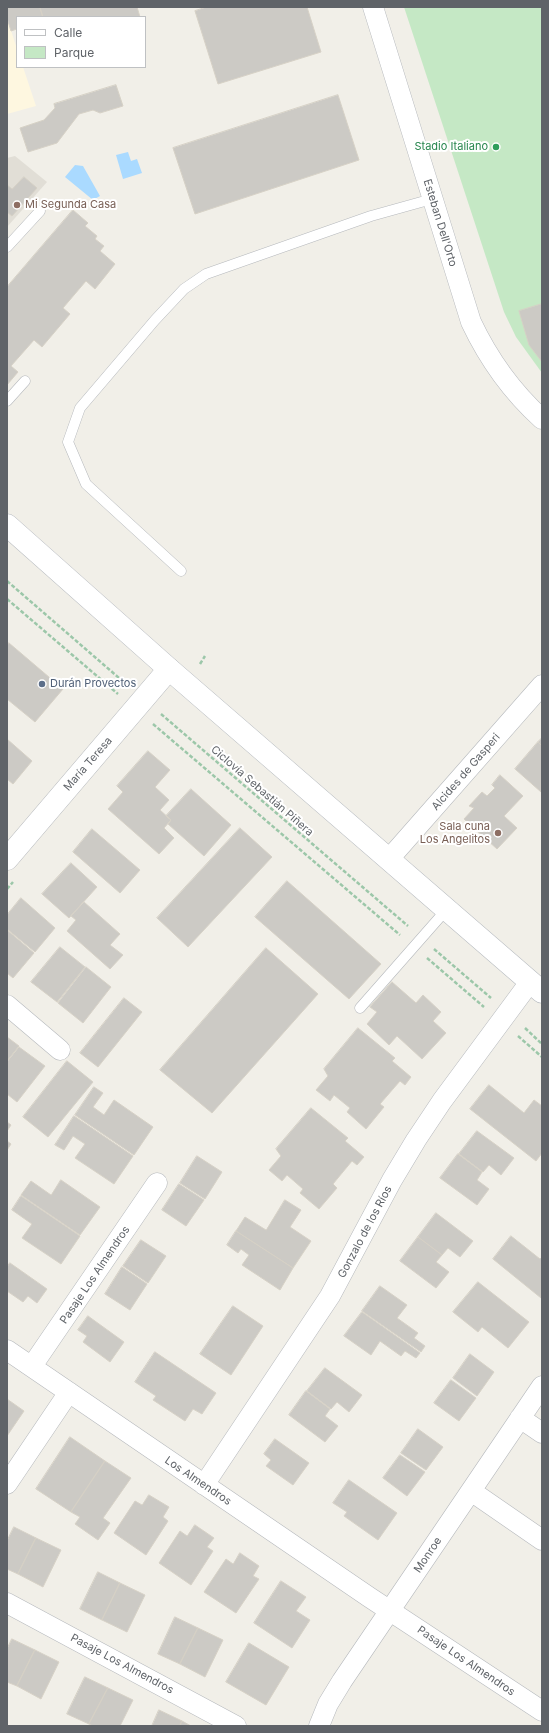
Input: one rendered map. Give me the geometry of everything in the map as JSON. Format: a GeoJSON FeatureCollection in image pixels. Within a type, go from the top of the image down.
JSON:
{"type":"FeatureCollection","features":[{"type":"Feature","properties":{"kind":"main road"},"geometry":{"type":"LineString","coordinates":[[7,526],[169,669],[389,858],[536,987]]}},
{"type":"Feature","properties":{"kind":"main road","name":"María Teresa"},"geometry":{"type":"LineString","coordinates":[[7,859],[169,669]]}},
{"type":"Feature","properties":{"kind":"street","name":"Esteban Dell'Orto"},"geometry":{"type":"LineString","coordinates":[[373,7],[464,299],[481,344],[507,384],[542,419]]}},
{"type":"Feature","properties":{"kind":"street","name":"Alcides de Gasperi"},"geometry":{"type":"LineString","coordinates":[[389,858],[542,685]]}},
{"type":"Feature","properties":{"kind":"street","name":"Gonzalo de los Ríos"},"geometry":{"type":"LineString","coordinates":[[204,1485],[330,1296],[385,1192],[416,1140],[442,1101],[504,1016],[536,987]]}},
{"type":"Feature","properties":{"kind":"street"},"geometry":{"type":"LineString","coordinates":[[7,1005],[60,1050]]}},
{"type":"Feature","properties":{"kind":"street","name":"Pasaje Los Almendros"},"geometry":{"type":"LineString","coordinates":[[32,1366],[157,1183]]}},
{"type":"Feature","properties":{"kind":"street","name":"Los Almendros"},"geometry":{"type":"LineString","coordinates":[[7,1350],[390,1611]]}},
{"type":"Feature","properties":{"kind":"street","name":"Monroe"},"geometry":{"type":"LineString","coordinates":[[319,1726],[328,1704],[339,1686],[542,1386]]}},
{"type":"Feature","properties":{"kind":"street"},"geometry":{"type":"LineString","coordinates":[[7,1484],[69,1392]]}},
{"type":"Feature","properties":{"kind":"street"},"geometry":{"type":"LineString","coordinates":[[520,1418],[542,1433]]}},
{"type":"Feature","properties":{"kind":"street"},"geometry":{"type":"LineString","coordinates":[[471,1491],[542,1540]]}},
{"type":"Feature","properties":{"kind":"street","name":"Pasaje Los Almendros"},"geometry":{"type":"LineString","coordinates":[[7,1603],[236,1726]]}},
{"type":"Feature","properties":{"kind":"street","name":"Pasaje Los Almendros"},"geometry":{"type":"LineString","coordinates":[[390,1611],[542,1712]]}},
{"type":"Feature","properties":{"kind":"lane"},"geometry":{"type":"LineString","coordinates":[[181,571],[86,484],[68,442],[80,408],[155,320],[184,289],[206,274],[371,216],[432,198]]}},
{"type":"Feature","properties":{"kind":"lane"},"geometry":{"type":"LineString","coordinates":[[7,247],[40,211]]}},
{"type":"Feature","properties":{"kind":"lane"},"geometry":{"type":"LineString","coordinates":[[7,401],[25,381]]}},
{"type":"Feature","properties":{"kind":"lane"},"geometry":{"type":"LineString","coordinates":[[360,1008],[447,909]]}},
{"type":"Feature","properties":{"kind":"path","name":"Ciclovía Sebastián Piñera"},"geometry":{"type":"LineString","coordinates":[[7,581],[140,704],[421,938],[504,1016]]}},
{"type":"Feature","properties":{"kind":"path"},"geometry":{"type":"LineString","coordinates":[[7,599],[140,704],[414,947],[504,1016],[542,1057]]}},
{"type":"Feature","properties":{"kind":"shaded area"},"geometry":{"type":"Polygon","coordinates":[[[7,18],[16,46],[16,68],[23,68],[36,106],[7,114],[7,18]]]}},
{"type":"Feature","properties":{"kind":"shaded area","name":"Mi Segunda Casa"},"geometry":{"type":"Polygon","coordinates":[[[15,156],[47,182],[7,227],[7,158],[15,156]]]}},
{"type":"Feature","properties":{"kind":"green space","name":"Stadio Italiano"},"geometry":{"type":"Polygon","coordinates":[[[404,7],[542,7],[542,373],[516,337],[504,312],[404,7]]]}},
{"type":"Feature","properties":{"kind":"water"},"geometry":{"type":"Polygon","coordinates":[[[128,152],[131,161],[137,159],[142,173],[123,179],[116,155],[128,152]]]}},
{"type":"Feature","properties":{"kind":"water"},"geometry":{"type":"Polygon","coordinates":[[[75,165],[83,166],[100,196],[93,200],[65,177],[75,165]]]}},
{"type":"Feature","properties":{"kind":"building"},"geometry":{"type":"Polygon","coordinates":[[[7,7],[40,7],[43,16],[16,16],[16,29],[11,31],[7,18],[7,7]]]}},
{"type":"Feature","properties":{"kind":"building"},"geometry":{"type":"Polygon","coordinates":[[[40,7],[137,7],[140,16],[43,16],[40,7]]]}},
{"type":"Feature","properties":{"kind":"building"},"geometry":{"type":"Polygon","coordinates":[[[207,7],[307,7],[321,52],[218,84],[195,11],[207,7]]]}},
{"type":"Feature","properties":{"kind":"building"},"geometry":{"type":"Polygon","coordinates":[[[116,85],[123,106],[100,113],[93,110],[79,114],[57,143],[28,152],[20,128],[44,120],[55,108],[54,104],[116,85]]]}},
{"type":"Feature","properties":{"kind":"building"},"geometry":{"type":"Polygon","coordinates":[[[338,95],[359,160],[195,214],[173,148],[338,95]]]}},
{"type":"Feature","properties":{"kind":"building"},"geometry":{"type":"Polygon","coordinates":[[[24,177],[37,188],[12,216],[7,212],[7,185],[12,189],[24,177]]]}},
{"type":"Feature","properties":{"kind":"building"},"geometry":{"type":"Polygon","coordinates":[[[73,210],[88,223],[85,226],[97,236],[95,239],[104,246],[100,251],[115,264],[95,289],[86,281],[63,308],[70,314],[42,347],[34,340],[11,366],[18,372],[7,385],[7,287],[73,210]]]}},
{"type":"Feature","properties":{"kind":"building"},"geometry":{"type":"Polygon","coordinates":[[[542,304],[542,362],[529,345],[519,311],[542,304]]]}},
{"type":"Feature","properties":{"kind":"building"},"geometry":{"type":"Polygon","coordinates":[[[9,643],[63,689],[35,722],[7,699],[7,646],[9,643]]]}},
{"type":"Feature","properties":{"kind":"building"},"geometry":{"type":"Polygon","coordinates":[[[542,738],[542,746],[538,742],[542,738]]]}},
{"type":"Feature","properties":{"kind":"building"},"geometry":{"type":"Polygon","coordinates":[[[7,739],[32,761],[13,784],[7,779],[7,739]]]}},
{"type":"Feature","properties":{"kind":"building"},"geometry":{"type":"Polygon","coordinates":[[[538,742],[542,746],[541,792],[515,769],[538,742]]]}},
{"type":"Feature","properties":{"kind":"building"},"geometry":{"type":"Polygon","coordinates":[[[148,751],[170,770],[155,787],[169,800],[160,810],[171,820],[164,828],[174,838],[159,854],[108,809],[123,792],[117,786],[148,751]]]}},
{"type":"Feature","properties":{"kind":"building"},"geometry":{"type":"Polygon","coordinates":[[[500,775],[523,796],[504,816],[517,828],[497,849],[464,819],[474,808],[469,806],[482,792],[487,796],[495,788],[492,785],[500,775]]]}},
{"type":"Feature","properties":{"kind":"building"},"geometry":{"type":"Polygon","coordinates":[[[191,789],[231,825],[204,856],[168,824],[171,820],[166,816],[191,789]]]}},
{"type":"Feature","properties":{"kind":"building"},"geometry":{"type":"Polygon","coordinates":[[[240,828],[272,857],[188,947],[157,918],[240,828]]]}},
{"type":"Feature","properties":{"kind":"building"},"geometry":{"type":"Polygon","coordinates":[[[92,829],[140,870],[120,893],[73,852],[92,829]]]}},
{"type":"Feature","properties":{"kind":"building"},"geometry":{"type":"Polygon","coordinates":[[[71,863],[97,887],[69,918],[42,894],[71,863]]]}},
{"type":"Feature","properties":{"kind":"building"},"geometry":{"type":"Polygon","coordinates":[[[287,881],[381,964],[349,999],[255,917],[287,881]]]}},
{"type":"Feature","properties":{"kind":"building"},"geometry":{"type":"Polygon","coordinates":[[[21,898],[55,928],[35,952],[7,929],[7,915],[21,898]]]}},
{"type":"Feature","properties":{"kind":"building"},"geometry":{"type":"Polygon","coordinates":[[[84,902],[120,934],[110,945],[123,955],[110,969],[67,931],[76,920],[71,916],[84,902]]]}},
{"type":"Feature","properties":{"kind":"building"},"geometry":{"type":"Polygon","coordinates":[[[7,930],[34,953],[13,978],[7,973],[7,930]]]}},
{"type":"Feature","properties":{"kind":"building"},"geometry":{"type":"Polygon","coordinates":[[[60,947],[85,967],[57,1002],[31,982],[60,947]]]}},
{"type":"Feature","properties":{"kind":"building"},"geometry":{"type":"Polygon","coordinates":[[[266,948],[318,994],[212,1113],[160,1070],[266,948]]]}},
{"type":"Feature","properties":{"kind":"building"},"geometry":{"type":"Polygon","coordinates":[[[86,967],[111,987],[83,1023],[58,1003],[86,967]]]}},
{"type":"Feature","properties":{"kind":"building"},"geometry":{"type":"Polygon","coordinates":[[[392,982],[416,1003],[423,995],[441,1012],[433,1021],[446,1033],[422,1059],[397,1036],[389,1045],[367,1024],[377,1012],[370,1007],[392,982]]]}},
{"type":"Feature","properties":{"kind":"building"},"geometry":{"type":"Polygon","coordinates":[[[124,998],[142,1012],[98,1067],[80,1053],[124,998]]]}},
{"type":"Feature","properties":{"kind":"building"},"geometry":{"type":"Polygon","coordinates":[[[358,1028],[395,1058],[392,1061],[411,1077],[405,1085],[400,1081],[380,1104],[384,1107],[366,1129],[347,1112],[350,1108],[334,1095],[330,1101],[316,1090],[328,1076],[324,1069],[358,1028]]]}},
{"type":"Feature","properties":{"kind":"building"},"geometry":{"type":"Polygon","coordinates":[[[7,1037],[19,1046],[7,1061],[7,1037]]]}},
{"type":"Feature","properties":{"kind":"building"},"geometry":{"type":"Polygon","coordinates":[[[19,1047],[45,1066],[17,1102],[7,1094],[7,1062],[19,1047]]]}},
{"type":"Feature","properties":{"kind":"building"},"geometry":{"type":"Polygon","coordinates":[[[67,1061],[93,1082],[48,1137],[23,1117],[67,1061]]]}},
{"type":"Feature","properties":{"kind":"building"},"geometry":{"type":"Polygon","coordinates":[[[489,1085],[524,1113],[534,1100],[542,1106],[542,1153],[536,1161],[470,1109],[489,1085]]]}},
{"type":"Feature","properties":{"kind":"building"},"geometry":{"type":"Polygon","coordinates":[[[94,1087],[103,1093],[93,1107],[104,1115],[114,1100],[153,1127],[134,1155],[75,1115],[94,1087]]]}},
{"type":"Feature","properties":{"kind":"building"},"geometry":{"type":"Polygon","coordinates":[[[311,1108],[348,1138],[345,1141],[364,1157],[357,1165],[352,1161],[333,1184],[337,1188],[319,1209],[300,1193],[303,1189],[287,1175],[282,1181],[269,1170],[281,1156],[276,1149],[311,1108]]]}},
{"type":"Feature","properties":{"kind":"building"},"geometry":{"type":"Polygon","coordinates":[[[74,1116],[133,1156],[114,1184],[75,1158],[85,1144],[73,1136],[64,1150],[55,1145],[74,1116]]]}},
{"type":"Feature","properties":{"kind":"building"},"geometry":{"type":"Polygon","coordinates":[[[7,1122],[11,1125],[7,1131],[7,1122]]]}},
{"type":"Feature","properties":{"kind":"building"},"geometry":{"type":"Polygon","coordinates":[[[477,1131],[514,1158],[501,1175],[489,1165],[483,1172],[459,1154],[477,1131]]]}},
{"type":"Feature","properties":{"kind":"building"},"geometry":{"type":"Polygon","coordinates":[[[7,1141],[11,1144],[7,1150],[7,1141]]]}},
{"type":"Feature","properties":{"kind":"building"},"geometry":{"type":"Polygon","coordinates":[[[458,1154],[482,1172],[477,1180],[489,1189],[477,1205],[440,1178],[458,1154]]]}},
{"type":"Feature","properties":{"kind":"building"},"geometry":{"type":"Polygon","coordinates":[[[197,1156],[222,1172],[205,1199],[180,1183],[197,1156]]]}},
{"type":"Feature","properties":{"kind":"building"},"geometry":{"type":"Polygon","coordinates":[[[61,1180],[100,1207],[80,1235],[21,1195],[31,1181],[51,1195],[61,1180]]]}},
{"type":"Feature","properties":{"kind":"building"},"geometry":{"type":"Polygon","coordinates":[[[179,1184],[204,1200],[186,1226],[162,1210],[179,1184]]]}},
{"type":"Feature","properties":{"kind":"building"},"geometry":{"type":"Polygon","coordinates":[[[21,1196],[80,1236],[61,1264],[22,1238],[32,1224],[12,1210],[21,1196]]]}},
{"type":"Feature","properties":{"kind":"building"},"geometry":{"type":"Polygon","coordinates":[[[285,1200],[301,1210],[290,1227],[311,1241],[293,1268],[236,1231],[245,1217],[266,1230],[285,1200]]]}},
{"type":"Feature","properties":{"kind":"building"},"geometry":{"type":"Polygon","coordinates":[[[436,1213],[473,1241],[460,1257],[448,1248],[442,1255],[418,1237],[436,1213]]]}},
{"type":"Feature","properties":{"kind":"building"},"geometry":{"type":"Polygon","coordinates":[[[236,1231],[293,1268],[280,1290],[242,1265],[249,1255],[241,1249],[238,1253],[227,1245],[236,1231]]]}},
{"type":"Feature","properties":{"kind":"building"},"geometry":{"type":"Polygon","coordinates":[[[511,1236],[540,1259],[542,1257],[541,1298],[493,1259],[511,1236]]]}},
{"type":"Feature","properties":{"kind":"building"},"geometry":{"type":"Polygon","coordinates":[[[418,1237],[442,1255],[436,1262],[449,1272],[436,1288],[400,1261],[418,1237]]]}},
{"type":"Feature","properties":{"kind":"building"},"geometry":{"type":"Polygon","coordinates":[[[141,1240],[166,1256],[148,1283],[123,1266],[141,1240]]]}},
{"type":"Feature","properties":{"kind":"building"},"geometry":{"type":"Polygon","coordinates":[[[10,1263],[47,1289],[37,1303],[28,1296],[23,1302],[7,1291],[7,1267],[10,1263]]]}},
{"type":"Feature","properties":{"kind":"building"},"geometry":{"type":"Polygon","coordinates":[[[122,1267],[147,1284],[130,1310],[105,1294],[122,1267]]]}},
{"type":"Feature","properties":{"kind":"building"},"geometry":{"type":"Polygon","coordinates":[[[478,1282],[529,1322],[508,1348],[482,1327],[478,1332],[453,1312],[478,1282]]]}},
{"type":"Feature","properties":{"kind":"building"},"geometry":{"type":"Polygon","coordinates":[[[380,1286],[407,1305],[397,1318],[418,1333],[414,1338],[425,1346],[421,1352],[362,1311],[380,1286]]]}},
{"type":"Feature","properties":{"kind":"building"},"geometry":{"type":"Polygon","coordinates":[[[233,1306],[263,1326],[231,1375],[200,1354],[233,1306]]]}},
{"type":"Feature","properties":{"kind":"building"},"geometry":{"type":"Polygon","coordinates":[[[362,1312],[420,1353],[416,1358],[405,1351],[401,1356],[380,1341],[371,1355],[344,1336],[362,1312]]]}},
{"type":"Feature","properties":{"kind":"building"},"geometry":{"type":"Polygon","coordinates":[[[88,1316],[124,1342],[110,1362],[83,1342],[87,1336],[78,1330],[88,1316]]]}},
{"type":"Feature","properties":{"kind":"building"},"geometry":{"type":"Polygon","coordinates":[[[155,1352],[216,1393],[202,1414],[193,1409],[185,1421],[153,1400],[156,1396],[135,1382],[155,1352]]]}},
{"type":"Feature","properties":{"kind":"building"},"geometry":{"type":"Polygon","coordinates":[[[470,1354],[494,1372],[477,1396],[453,1378],[470,1354]]]}},
{"type":"Feature","properties":{"kind":"building"},"geometry":{"type":"Polygon","coordinates":[[[325,1368],[362,1395],[349,1412],[337,1402],[331,1409],[307,1391],[325,1368]]]}},
{"type":"Feature","properties":{"kind":"building"},"geometry":{"type":"Polygon","coordinates":[[[451,1380],[476,1398],[459,1421],[434,1403],[451,1380]]]}},
{"type":"Feature","properties":{"kind":"building"},"geometry":{"type":"Polygon","coordinates":[[[306,1391],[330,1409],[325,1416],[338,1426],[325,1442],[289,1415],[306,1391]]]}},
{"type":"Feature","properties":{"kind":"building"},"geometry":{"type":"Polygon","coordinates":[[[7,1399],[24,1411],[7,1436],[7,1399]]]}},
{"type":"Feature","properties":{"kind":"building"},"geometry":{"type":"Polygon","coordinates":[[[418,1429],[443,1447],[426,1470],[401,1453],[418,1429]]]}},
{"type":"Feature","properties":{"kind":"building"},"geometry":{"type":"Polygon","coordinates":[[[70,1437],[105,1461],[71,1512],[36,1489],[70,1437]]]}},
{"type":"Feature","properties":{"kind":"building"},"geometry":{"type":"Polygon","coordinates":[[[275,1439],[309,1463],[293,1485],[266,1466],[271,1460],[264,1454],[275,1439]]]}},
{"type":"Feature","properties":{"kind":"building"},"geometry":{"type":"Polygon","coordinates":[[[400,1455],[425,1472],[407,1496],[383,1478],[400,1455]]]}},
{"type":"Feature","properties":{"kind":"building"},"geometry":{"type":"Polygon","coordinates":[[[105,1461],[131,1478],[103,1518],[110,1523],[98,1540],[75,1524],[80,1517],[71,1512],[105,1461]]]}},
{"type":"Feature","properties":{"kind":"building"},"geometry":{"type":"Polygon","coordinates":[[[349,1480],[397,1513],[378,1540],[344,1516],[347,1512],[333,1503],[349,1480]]]}},
{"type":"Feature","properties":{"kind":"building"},"geometry":{"type":"Polygon","coordinates":[[[149,1495],[169,1507],[163,1517],[168,1521],[146,1555],[114,1533],[135,1501],[142,1505],[149,1495]]]}},
{"type":"Feature","properties":{"kind":"building"},"geometry":{"type":"Polygon","coordinates":[[[195,1525],[214,1538],[207,1547],[213,1551],[191,1585],[159,1563],[180,1531],[187,1536],[195,1525]]]}},
{"type":"Feature","properties":{"kind":"building"},"geometry":{"type":"Polygon","coordinates":[[[14,1527],[36,1538],[18,1574],[7,1569],[7,1541],[14,1527]]]}},
{"type":"Feature","properties":{"kind":"building"},"geometry":{"type":"Polygon","coordinates":[[[36,1538],[61,1550],[43,1587],[18,1574],[36,1538]]]}},
{"type":"Feature","properties":{"kind":"building"},"geometry":{"type":"Polygon","coordinates":[[[240,1553],[259,1566],[253,1576],[259,1579],[236,1613],[204,1592],[226,1559],[233,1564],[240,1553]]]}},
{"type":"Feature","properties":{"kind":"building"},"geometry":{"type":"Polygon","coordinates":[[[98,1572],[120,1583],[102,1620],[80,1609],[98,1572]]]}},
{"type":"Feature","properties":{"kind":"building"},"geometry":{"type":"Polygon","coordinates":[[[281,1581],[306,1597],[296,1611],[310,1620],[292,1648],[254,1623],[281,1581]]]}},
{"type":"Feature","properties":{"kind":"building"},"geometry":{"type":"Polygon","coordinates":[[[120,1583],[145,1595],[127,1632],[102,1620],[120,1583]]]}},
{"type":"Feature","properties":{"kind":"building"},"geometry":{"type":"Polygon","coordinates":[[[175,1617],[198,1628],[180,1664],[158,1654],[175,1617]]]}},
{"type":"Feature","properties":{"kind":"building"},"geometry":{"type":"Polygon","coordinates":[[[198,1628],[223,1640],[205,1677],[180,1664],[198,1628]]]}},
{"type":"Feature","properties":{"kind":"building"},"geometry":{"type":"Polygon","coordinates":[[[12,1639],[35,1650],[17,1686],[7,1682],[7,1649],[12,1639]]]}},
{"type":"Feature","properties":{"kind":"building"},"geometry":{"type":"Polygon","coordinates":[[[249,1643],[289,1667],[266,1705],[226,1682],[249,1643]]]}},
{"type":"Feature","properties":{"kind":"building"},"geometry":{"type":"Polygon","coordinates":[[[35,1650],[59,1662],[41,1699],[17,1686],[35,1650]]]}},
{"type":"Feature","properties":{"kind":"building"},"geometry":{"type":"Polygon","coordinates":[[[85,1677],[108,1688],[89,1724],[67,1714],[85,1677]]]}},
{"type":"Feature","properties":{"kind":"building"},"geometry":{"type":"Polygon","coordinates":[[[108,1688],[133,1700],[120,1726],[93,1726],[89,1724],[108,1688]]]}},
{"type":"Feature","properties":{"kind":"building"},"geometry":{"type":"Polygon","coordinates":[[[159,1710],[182,1721],[180,1726],[152,1726],[159,1710]]]}},
{"type":"Feature","properties":{"kind":"building"},"geometry":{"type":"Polygon","coordinates":[[[182,1721],[191,1726],[180,1726],[182,1721]]]}},
{"type":"Feature","properties":{"kind":"place","name":"Stadio Italiano"},"geometry":{"type":"Point","coordinates":[496,147]}},
{"type":"Feature","properties":{"kind":"place","name":"Mi Segunda Casa"},"geometry":{"type":"Point","coordinates":[17,205]}},
{"type":"Feature","properties":{"kind":"place","name":"Durán Provectos"},"geometry":{"type":"Point","coordinates":[42,684]}},
{"type":"Feature","properties":{"kind":"place","name":"Sala cuna Los Angelitos"},"geometry":{"type":"Point","coordinates":[498,833]}}]}
